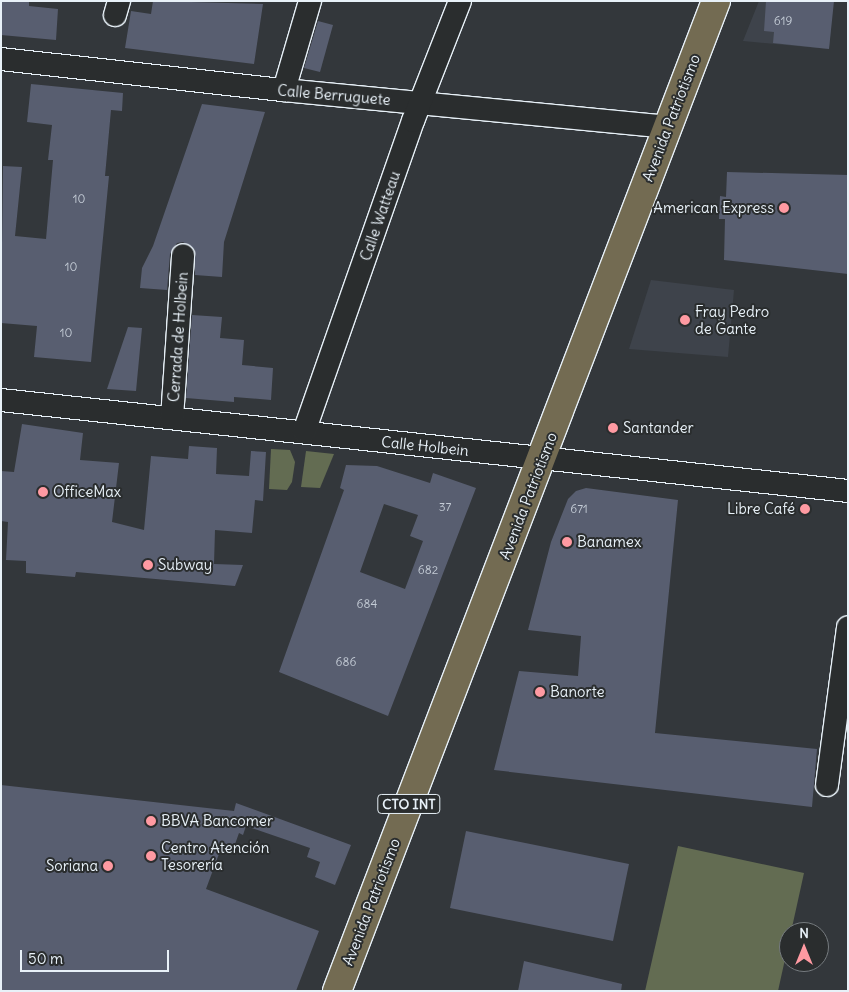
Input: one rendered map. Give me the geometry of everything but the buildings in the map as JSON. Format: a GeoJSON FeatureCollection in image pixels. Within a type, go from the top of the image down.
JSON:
{"type":"FeatureCollection","features":[{"type":"Feature","properties":{"kind":"main road","name":"Avenida Patriotismo"},"geometry":{"type":"LineString","coordinates":[[337,991],[716,1]]}},
{"type":"Feature","properties":{"kind":"street"},"geometry":{"type":"LineString","coordinates":[[284,90],[310,1]]}},
{"type":"Feature","properties":{"kind":"street","name":"Calle Watteau"},"geometry":{"type":"LineString","coordinates":[[304,432],[460,1]]}},
{"type":"Feature","properties":{"kind":"street","name":"Calle Berruguete"},"geometry":{"type":"LineString","coordinates":[[1,59],[284,90],[668,127]]}},
{"type":"Feature","properties":{"kind":"street","name":"Cerrada de Holbein"},"geometry":{"type":"LineString","coordinates":[[172,418],[183,255]]}},
{"type":"Feature","properties":{"kind":"street","name":"Calle Holbein"},"geometry":{"type":"LineString","coordinates":[[1,400],[848,492]]}},
{"type":"Feature","properties":{"kind":"street"},"geometry":{"type":"LineString","coordinates":[[827,785],[848,627]]}},
{"type":"Feature","properties":{"kind":"shaded area"},"geometry":{"type":"Polygon","coordinates":[[[759,1],[833,5],[829,49],[743,41],[759,1]]]}},
{"type":"Feature","properties":{"kind":"shaded area","name":"Fray Pedro de Gante"},"geometry":{"type":"Polygon","coordinates":[[[651,280],[734,290],[728,357],[629,349],[651,280]]]}},
{"type":"Feature","properties":{"kind":"green space"},"geometry":{"type":"Polygon","coordinates":[[[271,449],[290,450],[295,462],[292,482],[287,490],[269,489],[271,449]]]}},
{"type":"Feature","properties":{"kind":"green space"},"geometry":{"type":"Polygon","coordinates":[[[306,451],[334,454],[320,488],[301,487],[306,451]]]}},
{"type":"Feature","properties":{"kind":"green space"},"geometry":{"type":"Polygon","coordinates":[[[678,846],[804,873],[793,922],[779,922],[779,972],[782,972],[778,991],[645,991],[678,846]]]}},
{"type":"Feature","properties":{"kind":"place","name":"American Express"},"geometry":{"type":"Point","coordinates":[784,208]}},
{"type":"Feature","properties":{"kind":"place","name":"Fray Pedro de Gante"},"geometry":{"type":"Point","coordinates":[685,320]}},
{"type":"Feature","properties":{"kind":"place","name":"Santander"},"geometry":{"type":"Point","coordinates":[613,428]}},
{"type":"Feature","properties":{"kind":"place","name":"OfficeMax"},"geometry":{"type":"Point","coordinates":[43,492]}},
{"type":"Feature","properties":{"kind":"place","name":"Libre Café"},"geometry":{"type":"Point","coordinates":[805,509]}},
{"type":"Feature","properties":{"kind":"place","name":"Banamex"},"geometry":{"type":"Point","coordinates":[567,542]}},
{"type":"Feature","properties":{"kind":"place","name":"Subway"},"geometry":{"type":"Point","coordinates":[148,565]}},
{"type":"Feature","properties":{"kind":"place","name":"Banorte"},"geometry":{"type":"Point","coordinates":[540,692]}},
{"type":"Feature","properties":{"kind":"place","name":"BBVA Bancomer"},"geometry":{"type":"Point","coordinates":[151,821]}},
{"type":"Feature","properties":{"kind":"place","name":"Centro Atención Tesorería"},"geometry":{"type":"Point","coordinates":[151,856]}},
{"type":"Feature","properties":{"kind":"place","name":"Soriana"},"geometry":{"type":"Point","coordinates":[108,866]}}]}
